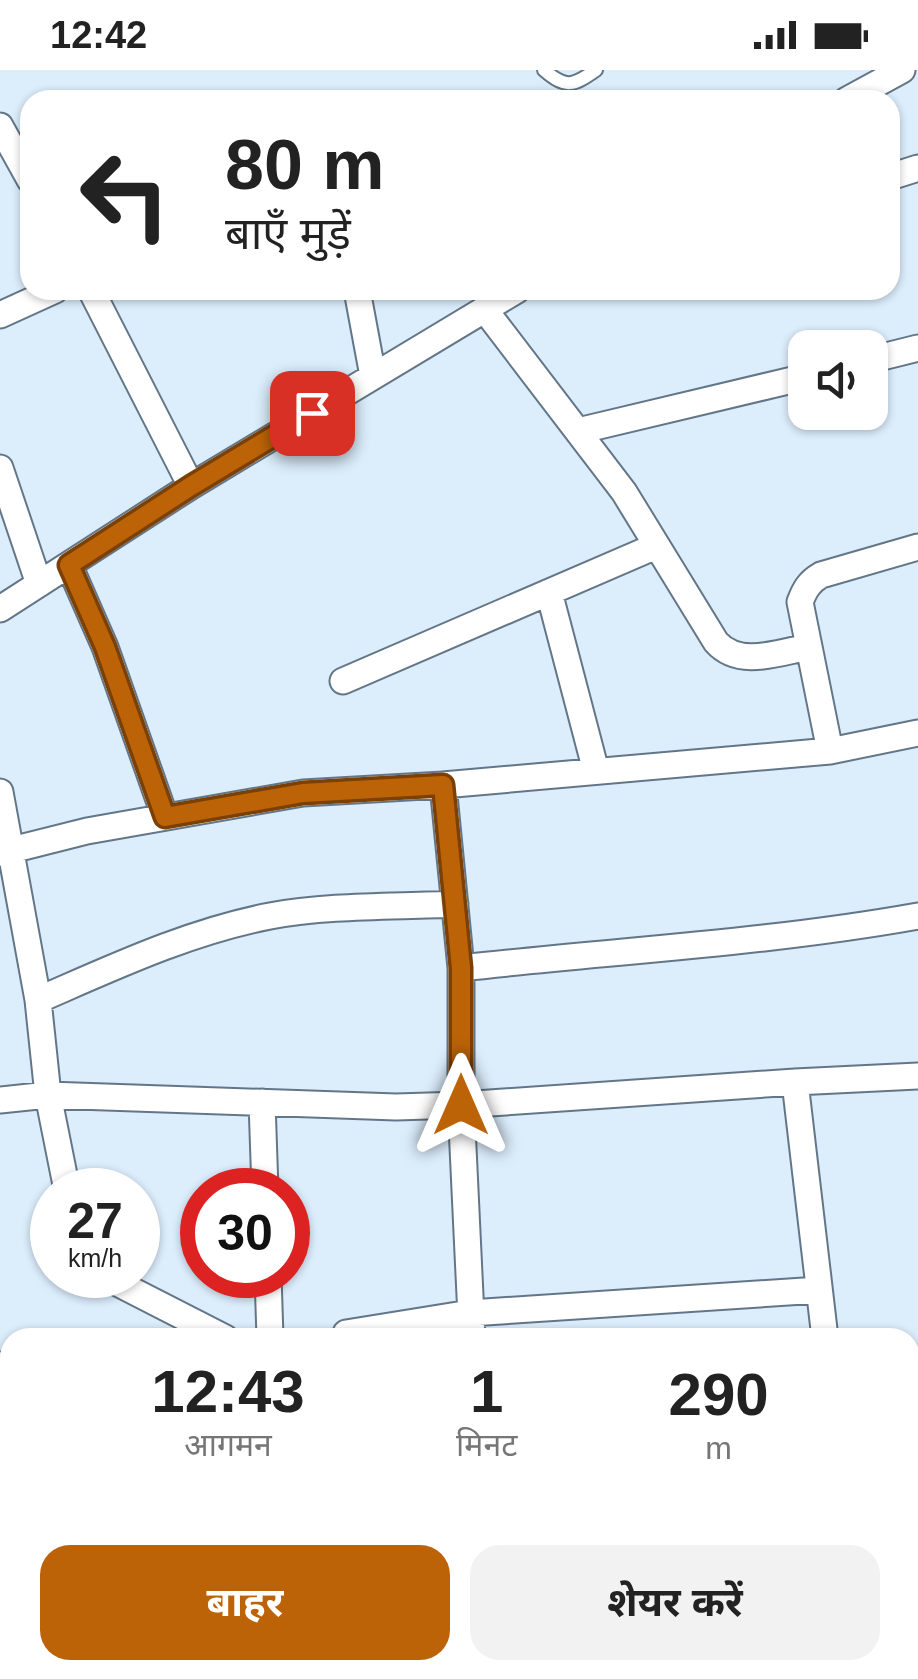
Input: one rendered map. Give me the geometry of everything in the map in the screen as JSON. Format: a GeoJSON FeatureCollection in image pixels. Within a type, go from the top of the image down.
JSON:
{"type":"FeatureCollection","features":[{"type":"Feature","properties":{"kind":"street"},"geometry":{"type":"LineString","coordinates":[[865,90],[902,70]]}},
{"type":"Feature","properties":{"kind":"street"},"geometry":{"type":"LineString","coordinates":[[0,126],[20,162]]}},
{"type":"Feature","properties":{"kind":"street"},"geometry":{"type":"LineString","coordinates":[[0,315],[33,300]]}},
{"type":"Feature","properties":{"kind":"street"},"geometry":{"type":"LineString","coordinates":[[96,300],[191,486]]}},
{"type":"Feature","properties":{"kind":"street"},"geometry":{"type":"LineString","coordinates":[[359,300],[373,376]]}},
{"type":"Feature","properties":{"kind":"street"},"geometry":{"type":"LineString","coordinates":[[0,609],[191,486],[502,300]]}},
{"type":"Feature","properties":{"kind":"street"},"geometry":{"type":"LineString","coordinates":[[485,310],[624,492],[724,651],[752,657],[808,647]]}},
{"type":"Feature","properties":{"kind":"street"},"geometry":{"type":"LineString","coordinates":[[888,356],[918,348]]}},
{"type":"Feature","properties":{"kind":"street"},"geometry":{"type":"LineString","coordinates":[[578,431],[788,382]]}},
{"type":"Feature","properties":{"kind":"street"},"geometry":{"type":"LineString","coordinates":[[0,468],[40,584]]}},
{"type":"Feature","properties":{"kind":"street"},"geometry":{"type":"LineString","coordinates":[[342,681],[656,546]]}},
{"type":"Feature","properties":{"kind":"street"},"geometry":{"type":"LineString","coordinates":[[830,751],[800,602],[810,582],[820,575],[918,546]]}},
{"type":"Feature","properties":{"kind":"street"},"geometry":{"type":"LineString","coordinates":[[69,565],[105,647],[165,817]]}},
{"type":"Feature","properties":{"kind":"street"},"geometry":{"type":"LineString","coordinates":[[548,592],[596,771]]}},
{"type":"Feature","properties":{"kind":"street"},"geometry":{"type":"LineString","coordinates":[[6,851],[87,830],[303,793],[443,785],[830,751],[918,733]]}},
{"type":"Feature","properties":{"kind":"street"},"geometry":{"type":"LineString","coordinates":[[443,785],[461,968],[461,1105],[471,1325]]}},
{"type":"Feature","properties":{"kind":"street"},"geometry":{"type":"LineString","coordinates":[[0,792],[6,851],[38,1000],[48,1095],[63,1168]]}},
{"type":"Feature","properties":{"kind":"street"},"geometry":{"type":"LineString","coordinates":[[38,1000],[176,941],[224,926],[314,911],[455,904]]}},
{"type":"Feature","properties":{"kind":"street"},"geometry":{"type":"LineString","coordinates":[[461,968],[755,940],[918,916]]}},
{"type":"Feature","properties":{"kind":"street"},"geometry":{"type":"LineString","coordinates":[[0,1100],[48,1095],[396,1107],[918,1076]]}},
{"type":"Feature","properties":{"kind":"street"},"geometry":{"type":"LineString","coordinates":[[795,1082],[824,1328]]}},
{"type":"Feature","properties":{"kind":"street"},"geometry":{"type":"LineString","coordinates":[[262,1102],[264,1168]]}},
{"type":"Feature","properties":{"kind":"street"},"geometry":{"type":"LineString","coordinates":[[424,1328],[820,1290]]}},
{"type":"Feature","properties":{"kind":"street"},"geometry":{"type":"LineString","coordinates":[[147,1298],[205,1328]]}},
{"type":"Feature","properties":{"kind":"street"},"geometry":{"type":"LineString","coordinates":[[269,1298],[270,1328]]}},
{"type":"Feature","properties":{"kind":"lane"},"geometry":{"type":"LineString","coordinates":[[544,70],[563,84],[570,84],[596,70]]}},
{"type":"Feature","properties":{"kind":"route"},"geometry":{"type":"LineString","coordinates":[[312,413],[69,565],[105,647],[165,817],[303,793],[443,785],[461,968],[461,1105]]}}]}
